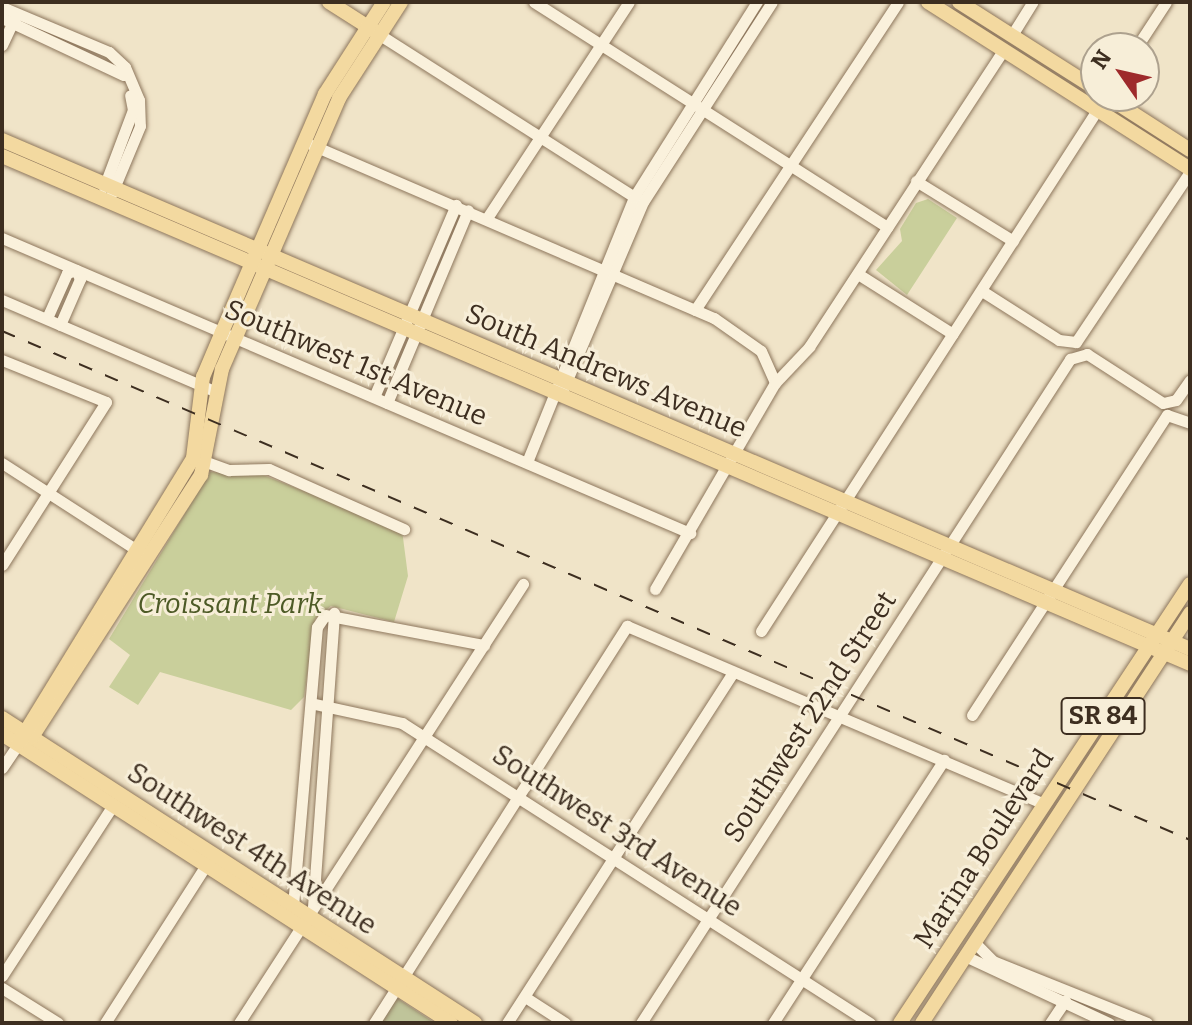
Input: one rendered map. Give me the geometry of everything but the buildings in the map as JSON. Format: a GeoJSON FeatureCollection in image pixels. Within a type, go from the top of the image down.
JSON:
{"type":"FeatureCollection","features":[{"type":"Feature","properties":{"kind":"main road"},"geometry":{"type":"LineString","coordinates":[[329,2],[374,31]]}},
{"type":"Feature","properties":{"kind":"main road"},"geometry":{"type":"LineString","coordinates":[[23,737],[200,460],[208,389],[222,332],[254,256],[311,144],[374,31],[384,2]]}},
{"type":"Feature","properties":{"kind":"main road"},"geometry":{"type":"LineString","coordinates":[[374,31],[401,2]]}},
{"type":"Feature","properties":{"kind":"main road"},"geometry":{"type":"LineString","coordinates":[[928,2],[1080,99]]}},
{"type":"Feature","properties":{"kind":"main road"},"geometry":{"type":"LineString","coordinates":[[959,2],[1080,79]]}},
{"type":"Feature","properties":{"kind":"main road"},"geometry":{"type":"LineString","coordinates":[[981,36],[1012,35]]}},
{"type":"Feature","properties":{"kind":"main road"},"geometry":{"type":"LineString","coordinates":[[1003,50],[1028,47]]}},
{"type":"Feature","properties":{"kind":"main road"},"geometry":{"type":"LineString","coordinates":[[1100,112],[1183,160],[1190,171]]}},
{"type":"Feature","properties":{"kind":"main road"},"geometry":{"type":"LineString","coordinates":[[1131,112],[1190,150]]}},
{"type":"Feature","properties":{"kind":"main road","name":"South Andrews Avenue"},"geometry":{"type":"LineString","coordinates":[[2,140],[254,256],[1049,597],[1148,648],[1190,649]]}},
{"type":"Feature","properties":{"kind":"main road"},"geometry":{"type":"LineString","coordinates":[[208,389],[236,338],[268,262],[311,144]]}},
{"type":"Feature","properties":{"kind":"main road","name":"South Andrews Avenue"},"geometry":{"type":"LineString","coordinates":[[2,156],[108,191]]}},
{"type":"Feature","properties":{"kind":"main road","name":"Marina Boulevard"},"geometry":{"type":"LineString","coordinates":[[902,1022],[1190,584]]}},
{"type":"Feature","properties":{"kind":"main road","name":"South Andrews Avenue"},"geometry":{"type":"LineString","coordinates":[[1049,597],[1157,634],[1167,647],[1190,664]]}},
{"type":"Feature","properties":{"kind":"main road","name":"Marina Boulevard"},"geometry":{"type":"LineString","coordinates":[[922,1023],[1190,613]]}},
{"type":"Feature","properties":{"kind":"main road","name":"Southwest 4th Avenue"},"geometry":{"type":"LineString","coordinates":[[2,718],[113,805],[293,906],[310,912]]}},
{"type":"Feature","properties":{"kind":"main road","name":"Southwest 4th Avenue"},"geometry":{"type":"LineString","coordinates":[[2,734],[23,737],[209,860],[310,912],[451,1023]]}},
{"type":"Feature","properties":{"kind":"main road"},"geometry":{"type":"LineString","coordinates":[[1045,804],[1051,826]]}},
{"type":"Feature","properties":{"kind":"main road"},"geometry":{"type":"LineString","coordinates":[[965,956],[972,915]]}},
{"type":"Feature","properties":{"kind":"main road","name":"Southwest 4th Avenue"},"geometry":{"type":"LineString","coordinates":[[399,983],[475,1023]]}},
{"type":"Feature","properties":{"kind":"street"},"geometry":{"type":"LineString","coordinates":[[534,2],[603,43],[887,227]]}},
{"type":"Feature","properties":{"kind":"street"},"geometry":{"type":"LineString","coordinates":[[487,218],[629,2]]}},
{"type":"Feature","properties":{"kind":"street"},"geometry":{"type":"LineString","coordinates":[[527,462],[639,200],[757,2]]}},
{"type":"Feature","properties":{"kind":"street"},"geometry":{"type":"LineString","coordinates":[[697,106],[772,2]]}},
{"type":"Feature","properties":{"kind":"street"},"geometry":{"type":"LineString","coordinates":[[695,310],[793,167],[898,2]]}},
{"type":"Feature","properties":{"kind":"street"},"geometry":{"type":"LineString","coordinates":[[1012,35],[1033,2]]}},
{"type":"Feature","properties":{"kind":"street"},"geometry":{"type":"LineString","coordinates":[[1146,32],[1166,2]]}},
{"type":"Feature","properties":{"kind":"street"},"geometry":{"type":"LineString","coordinates":[[2,45],[7,14],[119,64],[133,110],[108,191]]}},
{"type":"Feature","properties":{"kind":"street"},"geometry":{"type":"LineString","coordinates":[[374,31],[542,135],[639,200]]}},
{"type":"Feature","properties":{"kind":"street"},"geometry":{"type":"LineString","coordinates":[[655,589],[775,383],[858,274],[1003,50]]}},
{"type":"Feature","properties":{"kind":"street"},"geometry":{"type":"LineString","coordinates":[[761,631],[1096,112]]}},
{"type":"Feature","properties":{"kind":"street"},"geometry":{"type":"LineString","coordinates":[[311,144],[695,310],[761,351],[775,383]]}},
{"type":"Feature","properties":{"kind":"street"},"geometry":{"type":"LineString","coordinates":[[982,291],[1069,343],[1086,333],[1190,171]]}},
{"type":"Feature","properties":{"kind":"street"},"geometry":{"type":"LineString","coordinates":[[916,181],[1013,241]]}},
{"type":"Feature","properties":{"kind":"street"},"geometry":{"type":"LineString","coordinates":[[387,403],[413,323],[424,277],[456,205]]}},
{"type":"Feature","properties":{"kind":"street"},"geometry":{"type":"LineString","coordinates":[[374,397],[438,281],[468,210]]}},
{"type":"Feature","properties":{"kind":"street","name":"Southwest 1st Avenue"},"geometry":{"type":"LineString","coordinates":[[2,238],[690,533]]}},
{"type":"Feature","properties":{"kind":"street"},"geometry":{"type":"LineString","coordinates":[[47,318],[67,273],[76,270],[80,279],[60,325]]}},
{"type":"Feature","properties":{"kind":"street"},"geometry":{"type":"LineString","coordinates":[[858,274],[953,334]]}},
{"type":"Feature","properties":{"kind":"street"},"geometry":{"type":"LineString","coordinates":[[424,277],[438,281]]}},
{"type":"Feature","properties":{"kind":"street"},"geometry":{"type":"LineString","coordinates":[[2,300],[208,389]]}},
{"type":"Feature","properties":{"kind":"street","name":"Southwest 22nd Street"},"geometry":{"type":"LineString","coordinates":[[641,1023],[944,552],[1077,354],[1163,403],[1176,400],[1190,380]]}},
{"type":"Feature","properties":{"kind":"street"},"geometry":{"type":"LineString","coordinates":[[2,360],[106,402],[2,565]]}},
{"type":"Feature","properties":{"kind":"street"},"geometry":{"type":"LineString","coordinates":[[972,715],[1167,415],[1190,423]]}},
{"type":"Feature","properties":{"kind":"street"},"geometry":{"type":"LineString","coordinates":[[200,460],[269,469],[404,529]]}},
{"type":"Feature","properties":{"kind":"street"},"geometry":{"type":"LineString","coordinates":[[2,463],[142,553]]}},
{"type":"Feature","properties":{"kind":"street"},"geometry":{"type":"LineString","coordinates":[[239,1023],[523,584]]}},
{"type":"Feature","properties":{"kind":"street"},"geometry":{"type":"LineString","coordinates":[[293,906],[334,613],[484,645]]}},
{"type":"Feature","properties":{"kind":"street"},"geometry":{"type":"LineString","coordinates":[[374,1023],[627,626],[732,674],[839,715],[1045,804]]}},
{"type":"Feature","properties":{"kind":"street"},"geometry":{"type":"LineString","coordinates":[[507,1023],[732,674]]}},
{"type":"Feature","properties":{"kind":"street"},"geometry":{"type":"LineString","coordinates":[[310,912],[321,705]]}},
{"type":"Feature","properties":{"kind":"street","name":"Southwest 3rd Avenue"},"geometry":{"type":"LineString","coordinates":[[321,705],[379,714],[426,736],[870,1023]]}},
{"type":"Feature","properties":{"kind":"street"},"geometry":{"type":"LineString","coordinates":[[2,768],[23,737]]}},
{"type":"Feature","properties":{"kind":"street"},"geometry":{"type":"LineString","coordinates":[[773,1023],[944,760]]}},
{"type":"Feature","properties":{"kind":"street"},"geometry":{"type":"LineString","coordinates":[[2,976],[113,805]]}},
{"type":"Feature","properties":{"kind":"street"},"geometry":{"type":"LineString","coordinates":[[105,1023],[209,860]]}},
{"type":"Feature","properties":{"kind":"street"},"geometry":{"type":"LineString","coordinates":[[974,942],[993,961],[1109,1023]]}},
{"type":"Feature","properties":{"kind":"street"},"geometry":{"type":"LineString","coordinates":[[965,956],[1066,999],[1147,1023]]}},
{"type":"Feature","properties":{"kind":"street"},"geometry":{"type":"LineString","coordinates":[[2,988],[58,1023]]}},
{"type":"Feature","properties":{"kind":"street"},"geometry":{"type":"LineString","coordinates":[[525,997],[565,1023]]}},
{"type":"Feature","properties":{"kind":"street"},"geometry":{"type":"LineString","coordinates":[[1050,1023],[1066,999]]}},
{"type":"Feature","properties":{"kind":"green space"},"geometry":{"type":"Polygon","coordinates":[[[928,199],[957,218],[907,295],[876,270],[902,241],[900,229],[916,203],[928,199]]]}},
{"type":"Feature","properties":{"kind":"green space","name":"Croissant Park"},"geometry":{"type":"Polygon","coordinates":[[[210,472],[263,475],[402,530],[408,576],[394,622],[331,606],[315,619],[304,697],[291,710],[160,672],[138,705],[109,687],[130,655],[109,639],[210,472]]]}},
{"type":"Feature","properties":{"kind":"green space"},"geometry":{"type":"Polygon","coordinates":[[[397,998],[435,1023],[381,1023],[397,998]]]}},
{"type":"Feature","properties":{"kind":"railway"},"geometry":{"type":"LineString","coordinates":[[2,331],[1190,840]]}}]}
